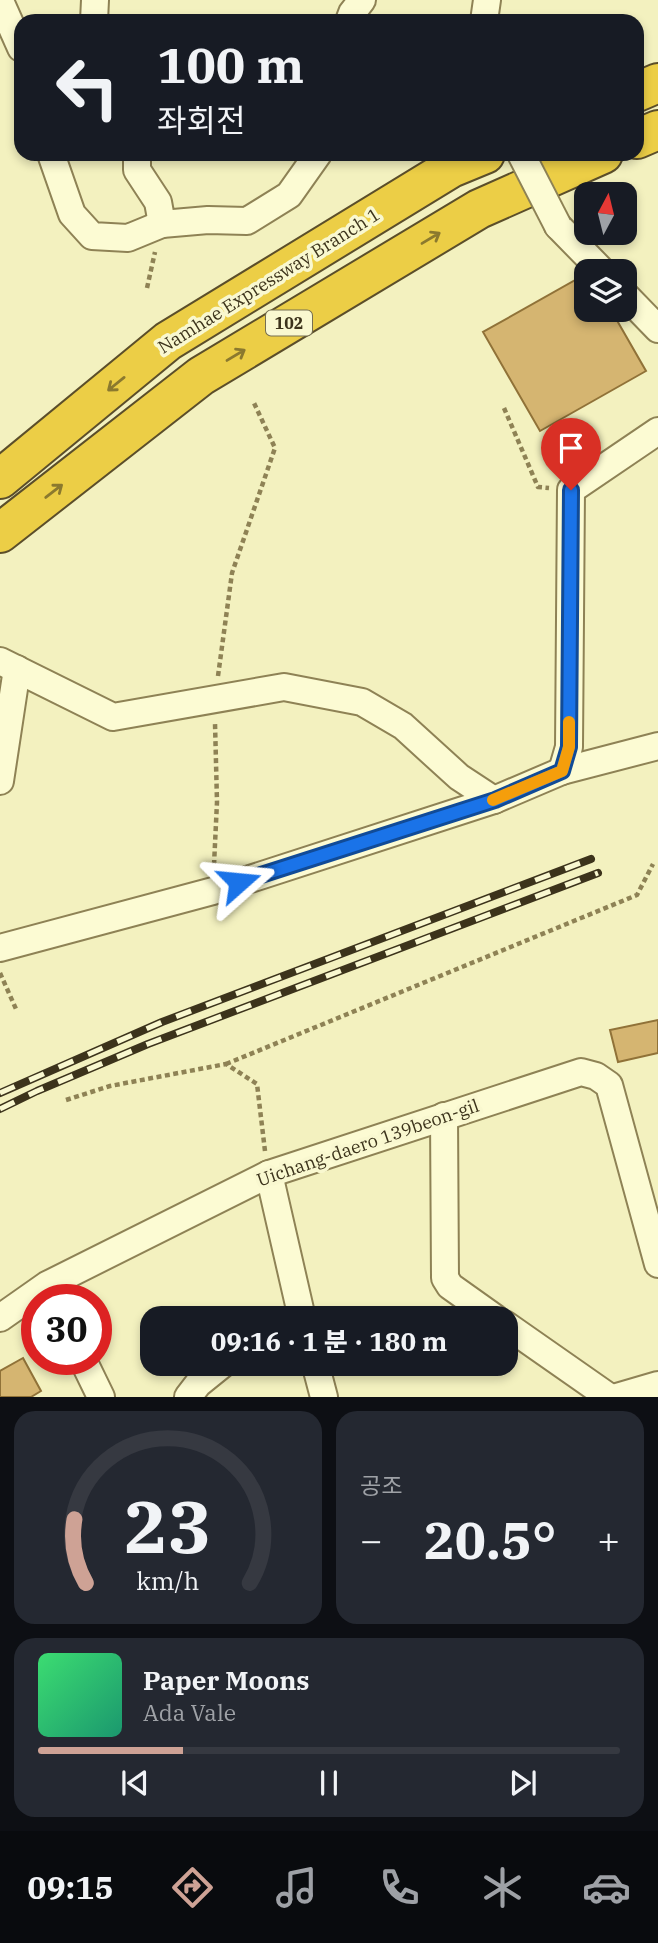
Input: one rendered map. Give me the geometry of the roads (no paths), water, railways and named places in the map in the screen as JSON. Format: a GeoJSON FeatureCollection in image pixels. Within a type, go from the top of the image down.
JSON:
{"type":"FeatureCollection","features":[{"type":"Feature","properties":{"kind":"highway","name":"Namhae Expressway Branch 1"},"geometry":{"type":"LineString","coordinates":[[0,479],[169,341],[451,168],[468,161]]}},
{"type":"Feature","properties":{"kind":"highway","name":"102"},"geometry":{"type":"LineString","coordinates":[[0,533],[201,376],[479,209],[587,161]]}},
{"type":"Feature","properties":{"kind":"street"},"geometry":{"type":"LineString","coordinates":[[0,1],[14,32]]}},
{"type":"Feature","properties":{"kind":"street"},"geometry":{"type":"LineString","coordinates":[[53,161],[72,214],[92,236],[128,238],[162,224],[208,219],[247,221],[289,195],[313,161]]}},
{"type":"Feature","properties":{"kind":"street"},"geometry":{"type":"LineString","coordinates":[[137,161],[137,170],[158,202],[162,224]]}},
{"type":"Feature","properties":{"kind":"street"},"geometry":{"type":"LineString","coordinates":[[525,161],[558,226],[590,259]]}},
{"type":"Feature","properties":{"kind":"street"},"geometry":{"type":"LineString","coordinates":[[637,307],[658,329]]}},
{"type":"Feature","properties":{"kind":"street"},"geometry":{"type":"LineString","coordinates":[[562,771],[569,747],[571,490],[658,430]]}},
{"type":"Feature","properties":{"kind":"street"},"geometry":{"type":"LineString","coordinates":[[0,781],[8,665],[113,717],[284,687],[362,702],[403,726],[459,777],[495,800]]}},
{"type":"Feature","properties":{"kind":"street"},"geometry":{"type":"LineString","coordinates":[[0,948],[213,891],[495,800],[562,771],[658,746]]}},
{"type":"Feature","properties":{"kind":"street","name":"Uichang-daero 139beon-gil"},"geometry":{"type":"LineString","coordinates":[[67,1284],[268,1174],[581,1072],[596,1076],[609,1085],[658,1264]]}},
{"type":"Feature","properties":{"kind":"street"},"geometry":{"type":"LineString","coordinates":[[444,1116],[445,1278],[450,1286],[478,1306]]}},
{"type":"Feature","properties":{"kind":"street"},"geometry":{"type":"LineString","coordinates":[[268,1174],[293,1306]]}},
{"type":"Feature","properties":{"kind":"street","name":"Uichang-daero 139beon-gil"},"geometry":{"type":"LineString","coordinates":[[0,1318],[21,1308]]}},
{"type":"Feature","properties":{"kind":"street"},"geometry":{"type":"LineString","coordinates":[[518,1333],[609,1397]]}},
{"type":"Feature","properties":{"kind":"street"},"geometry":{"type":"LineString","coordinates":[[90,1375],[101,1397]]}},
{"type":"Feature","properties":{"kind":"street"},"geometry":{"type":"LineString","coordinates":[[188,1397],[208,1376]]}},
{"type":"Feature","properties":{"kind":"street"},"geometry":{"type":"LineString","coordinates":[[318,1376],[324,1397]]}},
{"type":"Feature","properties":{"kind":"street"},"geometry":{"type":"LineString","coordinates":[[617,1397],[658,1385]]}},
{"type":"Feature","properties":{"kind":"railway"},"geometry":{"type":"LineString","coordinates":[[0,1093],[162,1022],[591,859]]}},
{"type":"Feature","properties":{"kind":"railway"},"geometry":{"type":"LineString","coordinates":[[0,1109],[148,1044],[598,873]]}}]}
